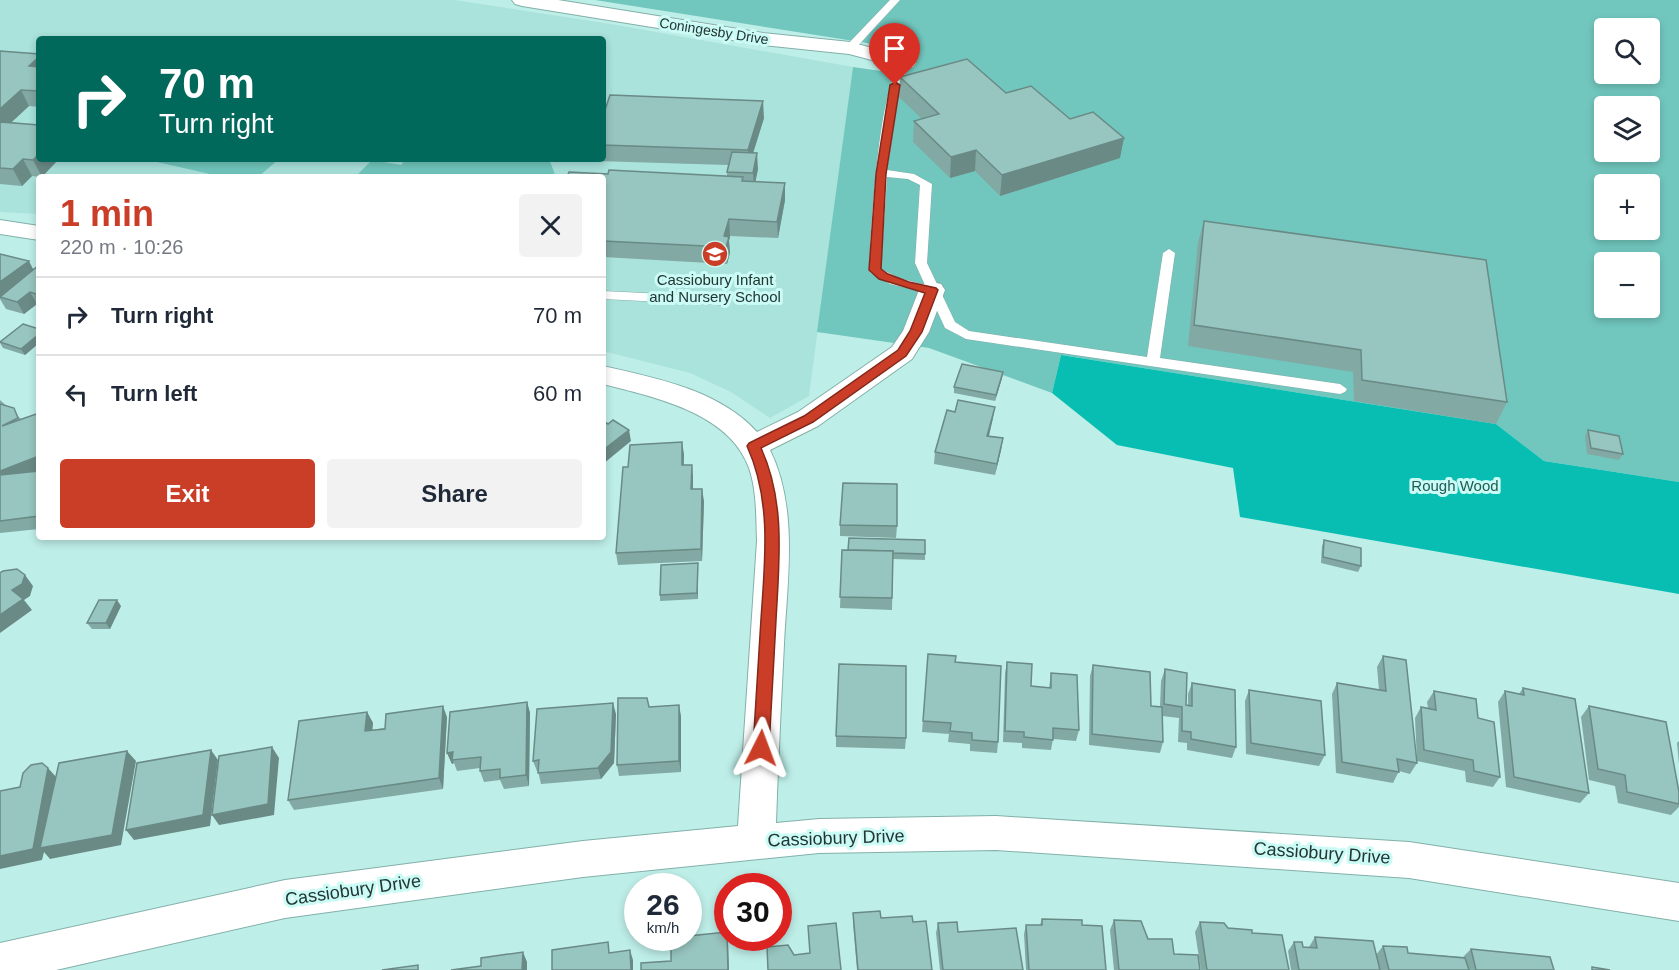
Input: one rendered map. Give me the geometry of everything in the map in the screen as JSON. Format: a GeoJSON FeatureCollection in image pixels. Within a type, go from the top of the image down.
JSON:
{"type":"FeatureCollection","features":[{"type":"Feature","properties":{"kind":"street","name":"Coningesby Drive"},"geometry":{"type":"LineString","coordinates":[[522,0],[762,39],[850,48],[906,63]]}},
{"type":"Feature","properties":{"kind":"street"},"geometry":{"type":"LineString","coordinates":[[0,227],[36,232]]}},
{"type":"Feature","properties":{"kind":"street"},"geometry":{"type":"LineString","coordinates":[[754,446],[808,419],[902,353],[916,332],[932,290]]}},
{"type":"Feature","properties":{"kind":"street"},"geometry":{"type":"LineString","coordinates":[[606,376],[660,389],[688,399],[731,424],[754,446],[764,468],[773,541],[756,841]]}},
{"type":"Feature","properties":{"kind":"street","name":"Cassiobury Drive"},"geometry":{"type":"LineString","coordinates":[[0,963],[285,899],[583,859],[819,836],[996,833],[1225,846],[1409,860],[1679,902]]}},
{"type":"Feature","properties":{"kind":"lane"},"geometry":{"type":"LineString","coordinates":[[850,48],[895,0]]}},
{"type":"Feature","properties":{"kind":"lane"},"geometry":{"type":"LineString","coordinates":[[906,63],[895,85],[881,174],[875,270],[884,277],[932,290]]}},
{"type":"Feature","properties":{"kind":"lane"},"geometry":{"type":"LineString","coordinates":[[881,174],[911,175],[926,184],[921,263],[950,324],[966,335],[1340,389]]}},
{"type":"Feature","properties":{"kind":"lane"},"geometry":{"type":"LineString","coordinates":[[1153,361],[1169,253]]}},
{"type":"Feature","properties":{"kind":"lane"},"geometry":{"type":"LineString","coordinates":[[606,295],[724,300]]}},
{"type":"Feature","properties":{"kind":"shaded area","name":"Cassiobury Infant and Nursery School"},"geometry":{"type":"Polygon","coordinates":[[[0,0],[455,0],[611,24],[853,67],[809,396],[770,418],[731,392],[690,373],[606,352],[606,174],[36,174],[36,214],[0,212],[0,0]]]}},
{"type":"Feature","properties":{"kind":"shaded area"},"geometry":{"type":"Polygon","coordinates":[[[595,0],[1679,0],[1679,482],[1544,461],[1496,424],[1061,355],[1052,393],[929,348],[817,332],[853,67],[881,71],[892,47],[595,0]]]}},
{"type":"Feature","properties":{"kind":"shaded area"},"geometry":{"type":"Polygon","coordinates":[[[157,162],[276,162],[262,174],[210,174],[157,162]]]}},
{"type":"Feature","properties":{"kind":"shaded area"},"geometry":{"type":"Polygon","coordinates":[[[370,162],[401,165],[404,162],[550,162],[555,174],[358,174],[370,162]]]}},
{"type":"Feature","properties":{"kind":"green space","name":"Rough Wood"},"geometry":{"type":"Polygon","coordinates":[[[1061,355],[1496,424],[1544,461],[1679,482],[1679,594],[1240,517],[1233,468],[1117,445],[1052,393],[1061,355]]]}},
{"type":"Feature","properties":{"kind":"building"},"geometry":{"type":"Polygon","coordinates":[[[0,51],[36,54],[36,60],[29,66],[36,67],[36,91],[21,90],[0,109],[0,51]]]}},
{"type":"Feature","properties":{"kind":"building"},"geometry":{"type":"Polygon","coordinates":[[[967,59],[1006,93],[1031,86],[1070,119],[1093,112],[1124,138],[1002,175],[976,150],[951,157],[914,121],[939,114],[900,77],[967,59]]]}},
{"type":"Feature","properties":{"kind":"building"},"geometry":{"type":"Polygon","coordinates":[[[610,95],[763,101],[748,150],[606,145],[606,107],[610,95]]]}},
{"type":"Feature","properties":{"kind":"building"},"geometry":{"type":"Polygon","coordinates":[[[0,122],[36,125],[36,157],[33,160],[23,159],[13,169],[0,168],[0,122]]]}},
{"type":"Feature","properties":{"kind":"building"},"geometry":{"type":"Polygon","coordinates":[[[732,152],[757,153],[753,173],[727,172],[732,152]]]}},
{"type":"Feature","properties":{"kind":"building"},"geometry":{"type":"Polygon","coordinates":[[[609,170],[743,177],[742,181],[785,183],[777,222],[729,219],[724,236],[729,237],[726,247],[606,241],[606,174],[568,174],[569,172],[608,174],[609,170]]]}},
{"type":"Feature","properties":{"kind":"building"},"geometry":{"type":"Polygon","coordinates":[[[1204,221],[1486,260],[1507,402],[1362,380],[1361,350],[1194,325],[1204,221]]]}},
{"type":"Feature","properties":{"kind":"building"},"geometry":{"type":"Polygon","coordinates":[[[0,254],[29,261],[0,282],[0,254]]]}},
{"type":"Feature","properties":{"kind":"building"},"geometry":{"type":"Polygon","coordinates":[[[36,267],[36,294],[30,292],[17,302],[0,297],[36,267]]]}},
{"type":"Feature","properties":{"kind":"building"},"geometry":{"type":"Polygon","coordinates":[[[23,324],[36,328],[36,336],[21,349],[0,342],[23,324]]]}},
{"type":"Feature","properties":{"kind":"building"},"geometry":{"type":"Polygon","coordinates":[[[962,364],[1003,372],[996,395],[954,387],[962,364]]]}},
{"type":"Feature","properties":{"kind":"building"},"geometry":{"type":"Polygon","coordinates":[[[958,400],[995,407],[987,436],[1003,438],[997,464],[935,452],[947,410],[955,412],[958,400]]]}},
{"type":"Feature","properties":{"kind":"building"},"geometry":{"type":"Polygon","coordinates":[[[0,404],[14,408],[18,418],[2,426],[36,414],[36,457],[0,471],[0,404]]]}},
{"type":"Feature","properties":{"kind":"building"},"geometry":{"type":"Polygon","coordinates":[[[613,420],[629,430],[606,448],[606,423],[608,424],[613,420]]]}},
{"type":"Feature","properties":{"kind":"building"},"geometry":{"type":"Polygon","coordinates":[[[1588,430],[1619,436],[1623,454],[1591,448],[1588,430]]]}},
{"type":"Feature","properties":{"kind":"building"},"geometry":{"type":"Polygon","coordinates":[[[682,442],[682,465],[692,465],[691,489],[702,489],[701,549],[616,553],[623,467],[628,467],[630,445],[682,442]]]}},
{"type":"Feature","properties":{"kind":"building"},"geometry":{"type":"Polygon","coordinates":[[[36,471],[36,516],[0,521],[0,475],[36,471]]]}},
{"type":"Feature","properties":{"kind":"building"},"geometry":{"type":"Polygon","coordinates":[[[843,483],[897,484],[897,526],[840,525],[843,483]]]}},
{"type":"Feature","properties":{"kind":"building"},"geometry":{"type":"Polygon","coordinates":[[[849,538],[925,540],[925,554],[848,550],[849,538]]]}},
{"type":"Feature","properties":{"kind":"building"},"geometry":{"type":"Polygon","coordinates":[[[1324,540],[1361,548],[1361,566],[1323,557],[1324,540]]]}},
{"type":"Feature","properties":{"kind":"building"},"geometry":{"type":"Polygon","coordinates":[[[842,550],[893,551],[892,598],[840,597],[842,550]]]}},
{"type":"Feature","properties":{"kind":"building"},"geometry":{"type":"Polygon","coordinates":[[[698,563],[697,593],[660,595],[661,565],[698,563]]]}},
{"type":"Feature","properties":{"kind":"building"},"geometry":{"type":"Polygon","coordinates":[[[17,569],[25,575],[22,584],[12,590],[23,599],[0,615],[0,573],[17,569]]]}},
{"type":"Feature","properties":{"kind":"building"},"geometry":{"type":"Polygon","coordinates":[[[99,600],[117,600],[106,623],[87,623],[99,600]]]}},
{"type":"Feature","properties":{"kind":"building"},"geometry":{"type":"Polygon","coordinates":[[[928,654],[956,656],[955,662],[1001,666],[998,742],[972,740],[972,733],[950,731],[951,723],[923,721],[928,654]]]}},
{"type":"Feature","properties":{"kind":"building"},"geometry":{"type":"Polygon","coordinates":[[[1383,656],[1406,660],[1417,763],[1397,759],[1399,772],[1342,762],[1337,683],[1386,691],[1383,656]]]}},
{"type":"Feature","properties":{"kind":"building"},"geometry":{"type":"Polygon","coordinates":[[[1007,662],[1032,664],[1031,686],[1051,688],[1051,673],[1077,675],[1079,730],[1053,728],[1053,740],[1024,737],[1024,732],[1005,731],[1007,662]]]}},
{"type":"Feature","properties":{"kind":"building"},"geometry":{"type":"Polygon","coordinates":[[[839,664],[906,666],[906,738],[836,736],[839,664]]]}},
{"type":"Feature","properties":{"kind":"building"},"geometry":{"type":"Polygon","coordinates":[[[1093,665],[1150,672],[1151,706],[1162,707],[1163,742],[1092,734],[1093,665]]]}},
{"type":"Feature","properties":{"kind":"building"},"geometry":{"type":"Polygon","coordinates":[[[1165,669],[1187,673],[1186,705],[1192,706],[1192,683],[1235,690],[1236,747],[1191,739],[1191,732],[1182,731],[1182,707],[1164,704],[1165,669]]]}},
{"type":"Feature","properties":{"kind":"building"},"geometry":{"type":"Polygon","coordinates":[[[1523,688],[1575,699],[1589,793],[1514,777],[1505,691],[1524,695],[1523,688]]]}},
{"type":"Feature","properties":{"kind":"building"},"geometry":{"type":"Polygon","coordinates":[[[1249,690],[1321,701],[1325,755],[1251,743],[1249,690]]]}},
{"type":"Feature","properties":{"kind":"building"},"geometry":{"type":"Polygon","coordinates":[[[1434,691],[1476,699],[1478,718],[1494,722],[1500,777],[1474,771],[1473,760],[1424,750],[1421,707],[1436,710],[1434,691]]]}},
{"type":"Feature","properties":{"kind":"building"},"geometry":{"type":"Polygon","coordinates":[[[618,698],[647,698],[649,707],[679,705],[679,761],[617,765],[618,698]]]}},
{"type":"Feature","properties":{"kind":"building"},"geometry":{"type":"Polygon","coordinates":[[[527,702],[526,775],[500,778],[500,769],[480,771],[481,757],[452,760],[453,752],[447,753],[450,712],[527,702]]]}},
{"type":"Feature","properties":{"kind":"building"},"geometry":{"type":"Polygon","coordinates":[[[613,703],[611,752],[598,768],[538,773],[539,760],[533,761],[537,709],[613,703]]]}},
{"type":"Feature","properties":{"kind":"building"},"geometry":{"type":"Polygon","coordinates":[[[443,706],[439,778],[288,800],[299,721],[367,712],[365,731],[385,729],[386,714],[443,706]]]}},
{"type":"Feature","properties":{"kind":"building"},"geometry":{"type":"Polygon","coordinates":[[[1589,706],[1666,722],[1679,792],[1679,804],[1627,792],[1625,775],[1598,769],[1589,706]]]}},
{"type":"Feature","properties":{"kind":"building"},"geometry":{"type":"Polygon","coordinates":[[[272,747],[268,804],[212,815],[219,756],[272,747]]]}},
{"type":"Feature","properties":{"kind":"building"},"geometry":{"type":"Polygon","coordinates":[[[211,750],[203,815],[126,830],[137,763],[211,750]]]}},
{"type":"Feature","properties":{"kind":"building"},"geometry":{"type":"Polygon","coordinates":[[[127,751],[112,835],[40,848],[59,763],[127,751]]]}},
{"type":"Feature","properties":{"kind":"building"},"geometry":{"type":"Polygon","coordinates":[[[42,763],[48,768],[33,849],[0,856],[0,791],[20,787],[23,773],[31,765],[42,763]]]}},
{"type":"Feature","properties":{"kind":"building"},"geometry":{"type":"Polygon","coordinates":[[[880,911],[881,918],[912,916],[913,922],[926,921],[932,970],[858,970],[853,913],[880,911]]]}},
{"type":"Feature","properties":{"kind":"building"},"geometry":{"type":"Polygon","coordinates":[[[1042,919],[1082,920],[1082,925],[1102,926],[1106,970],[1029,970],[1026,925],[1042,925],[1042,919]]]}},
{"type":"Feature","properties":{"kind":"building"},"geometry":{"type":"Polygon","coordinates":[[[1114,920],[1141,921],[1148,939],[1172,939],[1174,954],[1198,955],[1200,970],[1119,970],[1114,920]]]}},
{"type":"Feature","properties":{"kind":"building"},"geometry":{"type":"Polygon","coordinates":[[[957,922],[958,932],[1016,928],[1023,970],[943,970],[938,923],[957,922]]]}},
{"type":"Feature","properties":{"kind":"building"},"geometry":{"type":"Polygon","coordinates":[[[1200,922],[1224,923],[1228,928],[1252,930],[1252,933],[1282,935],[1289,970],[1207,970],[1200,922]]]}},
{"type":"Feature","properties":{"kind":"building"},"geometry":{"type":"Polygon","coordinates":[[[836,923],[841,970],[768,970],[767,951],[792,951],[794,955],[810,953],[808,926],[836,923]]]}},
{"type":"Feature","properties":{"kind":"building"},"geometry":{"type":"Polygon","coordinates":[[[714,933],[714,951],[728,951],[728,970],[641,970],[641,963],[671,961],[671,951],[702,951],[702,935],[714,933]]]}},
{"type":"Feature","properties":{"kind":"building"},"geometry":{"type":"Polygon","coordinates":[[[1315,937],[1373,941],[1380,970],[1299,970],[1294,942],[1302,942],[1303,947],[1317,948],[1315,937]]]}},
{"type":"Feature","properties":{"kind":"building"},"geometry":{"type":"Polygon","coordinates":[[[608,942],[609,953],[630,951],[631,970],[552,970],[552,950],[608,942]]]}},
{"type":"Feature","properties":{"kind":"building"},"geometry":{"type":"Polygon","coordinates":[[[1383,946],[1407,947],[1408,953],[1465,958],[1469,970],[1389,970],[1383,946]]]}},
{"type":"Feature","properties":{"kind":"building"},"geometry":{"type":"Polygon","coordinates":[[[1471,949],[1550,957],[1554,970],[1476,970],[1471,949]]]}},
{"type":"Feature","properties":{"kind":"building"},"geometry":{"type":"Polygon","coordinates":[[[523,952],[522,970],[451,970],[481,966],[481,958],[523,952]]]}},
{"type":"Feature","properties":{"kind":"building"},"geometry":{"type":"Polygon","coordinates":[[[418,965],[418,970],[382,970],[418,965]]]}},
{"type":"Feature","properties":{"kind":"building"},"geometry":{"type":"Polygon","coordinates":[[[1592,967],[1610,970],[1592,970],[1592,967]]]}},
{"type":"Feature","properties":{"kind":"place","name":"Cassiobury Infant and Nursery School"},"geometry":{"type":"Point","coordinates":[715,254]}},
{"type":"Feature","properties":{"kind":"route"},"geometry":{"type":"LineString","coordinates":[[761,748],[773,541],[764,468],[754,446],[808,419],[902,353],[916,332],[932,290],[906,285],[884,277],[875,270],[881,174],[895,85]]}}]}
